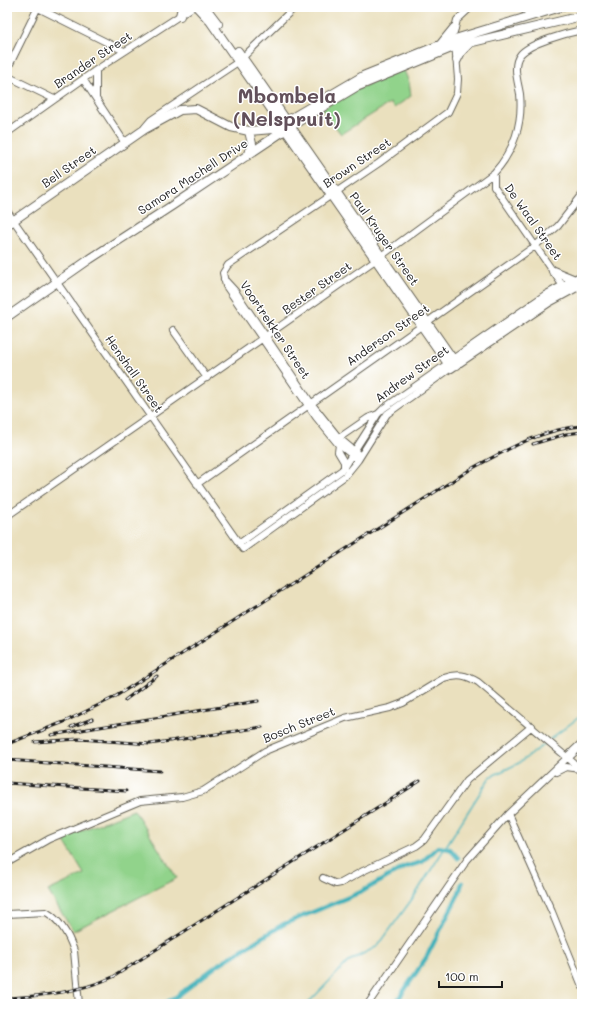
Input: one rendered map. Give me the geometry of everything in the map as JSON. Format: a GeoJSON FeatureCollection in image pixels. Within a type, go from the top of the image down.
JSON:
{"type":"FeatureCollection","features":[{"type":"Feature","properties":{"kind":"main road"},"geometry":{"type":"LineString","coordinates":[[180,16],[182,7]]}},
{"type":"Feature","properties":{"kind":"main road"},"geometry":{"type":"LineString","coordinates":[[197,7],[210,21],[240,60]]}},
{"type":"Feature","properties":{"kind":"main road"},"geometry":{"type":"LineString","coordinates":[[521,7],[528,11],[547,10]]}},
{"type":"Feature","properties":{"kind":"main road","name":"Samora Machell Drive"},"geometry":{"type":"LineString","coordinates":[[469,39],[547,10],[561,7]]}},
{"type":"Feature","properties":{"kind":"main road"},"geometry":{"type":"LineString","coordinates":[[208,8],[240,60]]}},
{"type":"Feature","properties":{"kind":"main road","name":"Samora Machell Drive"},"geometry":{"type":"LineString","coordinates":[[7,316],[90,259],[247,156],[286,126],[359,86],[455,43],[582,16]]}},
{"type":"Feature","properties":{"kind":"main road"},"geometry":{"type":"LineString","coordinates":[[454,27],[469,39],[457,61],[440,49],[454,27]]}},
{"type":"Feature","properties":{"kind":"main road","name":"Paul Kruger Street"},"geometry":{"type":"LineString","coordinates":[[240,60],[452,364]]}},
{"type":"Feature","properties":{"kind":"main road","name":"Bell Street"},"geometry":{"type":"LineString","coordinates":[[10,223],[144,129],[180,110],[187,108],[204,111],[231,127],[248,131],[268,130],[286,126]]}},
{"type":"Feature","properties":{"kind":"main road"},"geometry":{"type":"LineString","coordinates":[[247,156],[252,144],[248,131]]}},
{"type":"Feature","properties":{"kind":"main road"},"geometry":{"type":"LineString","coordinates":[[553,271],[580,280]]}},
{"type":"Feature","properties":{"kind":"main road","name":"Andrew Street"},"geometry":{"type":"LineString","coordinates":[[452,364],[580,280]]}},
{"type":"Feature","properties":{"kind":"main road"},"geometry":{"type":"LineString","coordinates":[[568,757],[582,744]]}},
{"type":"Feature","properties":{"kind":"street"},"geometry":{"type":"LineString","coordinates":[[7,70],[37,7],[124,51]]}},
{"type":"Feature","properties":{"kind":"street","name":"Brander Street"},"geometry":{"type":"LineString","coordinates":[[7,133],[124,51],[193,7]]}},
{"type":"Feature","properties":{"kind":"street","name":"Bell Street"},"geometry":{"type":"LineString","coordinates":[[144,129],[151,120],[240,60],[295,7]]}},
{"type":"Feature","properties":{"kind":"street"},"geometry":{"type":"LineString","coordinates":[[454,27],[457,20],[471,7]]}},
{"type":"Feature","properties":{"kind":"street","name":"Brown Street"},"geometry":{"type":"LineString","coordinates":[[224,279],[224,271],[228,265],[419,135],[448,112],[457,93],[457,61],[454,27]]}},
{"type":"Feature","properties":{"kind":"street","name":"Bester Street"},"geometry":{"type":"LineString","coordinates":[[7,516],[265,338],[494,173],[508,154],[517,131],[520,116],[520,95],[516,63],[519,56],[523,52],[541,42],[580,31]]}},
{"type":"Feature","properties":{"kind":"street"},"geometry":{"type":"LineString","coordinates":[[96,70],[96,98]]}},
{"type":"Feature","properties":{"kind":"street"},"geometry":{"type":"LineString","coordinates":[[7,76],[54,100]]}},
{"type":"Feature","properties":{"kind":"street"},"geometry":{"type":"LineString","coordinates":[[83,79],[125,143]]}},
{"type":"Feature","properties":{"kind":"street","name":"De Waal Street"},"geometry":{"type":"LineString","coordinates":[[494,173],[494,186],[565,289]]}},
{"type":"Feature","properties":{"kind":"street","name":"De Waal Street"},"geometry":{"type":"LineString","coordinates":[[483,182],[494,186]]}},
{"type":"Feature","properties":{"kind":"street","name":"Anderson Street"},"geometry":{"type":"LineString","coordinates":[[198,484],[423,323],[535,246],[558,226],[582,196]]}},
{"type":"Feature","properties":{"kind":"street","name":"Henshall Street"},"geometry":{"type":"LineString","coordinates":[[7,211],[10,223],[57,283],[241,546]]}},
{"type":"Feature","properties":{"kind":"street","name":"Voortrekker Street"},"geometry":{"type":"LineString","coordinates":[[224,279],[226,286],[265,338],[309,405],[339,445],[353,453]]}},
{"type":"Feature","properties":{"kind":"street"},"geometry":{"type":"LineString","coordinates":[[173,330],[207,378]]}},
{"type":"Feature","properties":{"kind":"street","name":"Andrew Street"},"geometry":{"type":"LineString","coordinates":[[241,546],[344,468],[378,414],[384,408],[452,364]]}},
{"type":"Feature","properties":{"kind":"street","name":"Andrew Street"},"geometry":{"type":"LineString","coordinates":[[241,546],[344,476],[359,458],[387,414],[452,364]]}},
{"type":"Feature","properties":{"kind":"street","name":"Voortrekker Street"},"geometry":{"type":"LineString","coordinates":[[309,405],[338,438],[359,458]]}},
{"type":"Feature","properties":{"kind":"street"},"geometry":{"type":"LineString","coordinates":[[338,438],[368,418],[378,414]]}},
{"type":"Feature","properties":{"kind":"street"},"geometry":{"type":"LineString","coordinates":[[339,445],[338,452],[344,462],[344,468]]}},
{"type":"Feature","properties":{"kind":"street","name":"Bosch Street"},"geometry":{"type":"LineString","coordinates":[[7,863],[49,839],[140,801],[182,797],[203,791],[265,751],[345,718],[403,703],[444,678],[452,675],[465,675],[478,682],[543,735],[581,769]]}},
{"type":"Feature","properties":{"kind":"street"},"geometry":{"type":"LineString","coordinates":[[323,878],[336,884],[341,883],[424,840],[467,780],[532,726]]}},
{"type":"Feature","properties":{"kind":"street"},"geometry":{"type":"LineString","coordinates":[[368,1004],[467,860],[508,814],[568,757]]}},
{"type":"Feature","properties":{"kind":"street"},"geometry":{"type":"LineString","coordinates":[[547,777],[566,767],[581,769]]}},
{"type":"Feature","properties":{"kind":"street"},"geometry":{"type":"LineString","coordinates":[[508,814],[552,912],[582,986]]}},
{"type":"Feature","properties":{"kind":"street"},"geometry":{"type":"LineString","coordinates":[[7,914],[46,912],[54,918],[71,942],[79,1004]]}},
{"type":"Feature","properties":{"kind":"green space"},"geometry":{"type":"Polygon","coordinates":[[[403,68],[409,82],[411,96],[394,108],[390,103],[341,134],[322,109],[343,96],[403,68]]]}},
{"type":"Feature","properties":{"kind":"green space"},"geometry":{"type":"Polygon","coordinates":[[[134,810],[177,878],[73,931],[48,891],[84,874],[64,841],[65,837],[134,810]]]}},
{"type":"Feature","properties":{"kind":"waterway"},"geometry":{"type":"LineString","coordinates":[[549,740],[582,715]]}},
{"type":"Feature","properties":{"kind":"waterway"},"geometry":{"type":"LineString","coordinates":[[307,1004],[349,961],[378,946],[415,895],[490,777],[519,763],[546,743]]}},
{"type":"Feature","properties":{"kind":"waterway"},"geometry":{"type":"LineString","coordinates":[[164,1004],[176,997],[219,964],[284,924],[361,892],[405,867],[422,862],[438,847],[450,849],[458,858]]}},
{"type":"Feature","properties":{"kind":"waterway"},"geometry":{"type":"LineString","coordinates":[[395,1004],[426,958],[459,893],[462,883]]}},
{"type":"Feature","properties":{"kind":"railway"},"geometry":{"type":"LineString","coordinates":[[7,744],[64,722],[113,698],[471,469],[511,448],[539,436],[553,431],[582,426]]}},
{"type":"Feature","properties":{"kind":"railway"},"geometry":{"type":"LineString","coordinates":[[533,444],[566,434],[582,432]]}},
{"type":"Feature","properties":{"kind":"railway"},"geometry":{"type":"LineString","coordinates":[[125,700],[157,676]]}},
{"type":"Feature","properties":{"kind":"railway"},"geometry":{"type":"LineString","coordinates":[[51,735],[258,701]]}},
{"type":"Feature","properties":{"kind":"railway"},"geometry":{"type":"LineString","coordinates":[[71,727],[92,719]]}},
{"type":"Feature","properties":{"kind":"railway"},"geometry":{"type":"LineString","coordinates":[[35,742],[79,739],[150,744],[262,727]]}},
{"type":"Feature","properties":{"kind":"railway"},"geometry":{"type":"LineString","coordinates":[[7,760],[160,771]]}},
{"type":"Feature","properties":{"kind":"railway"},"geometry":{"type":"LineString","coordinates":[[7,998],[34,996],[74,990],[113,977],[420,781]]}},
{"type":"Feature","properties":{"kind":"railway"},"geometry":{"type":"LineString","coordinates":[[7,783],[126,791]]}},
{"type":"Feature","properties":{"kind":"district","name":"Mbombela (Nelspruit)"},"geometry":{"type":"Point","coordinates":[287,108]}}]}
